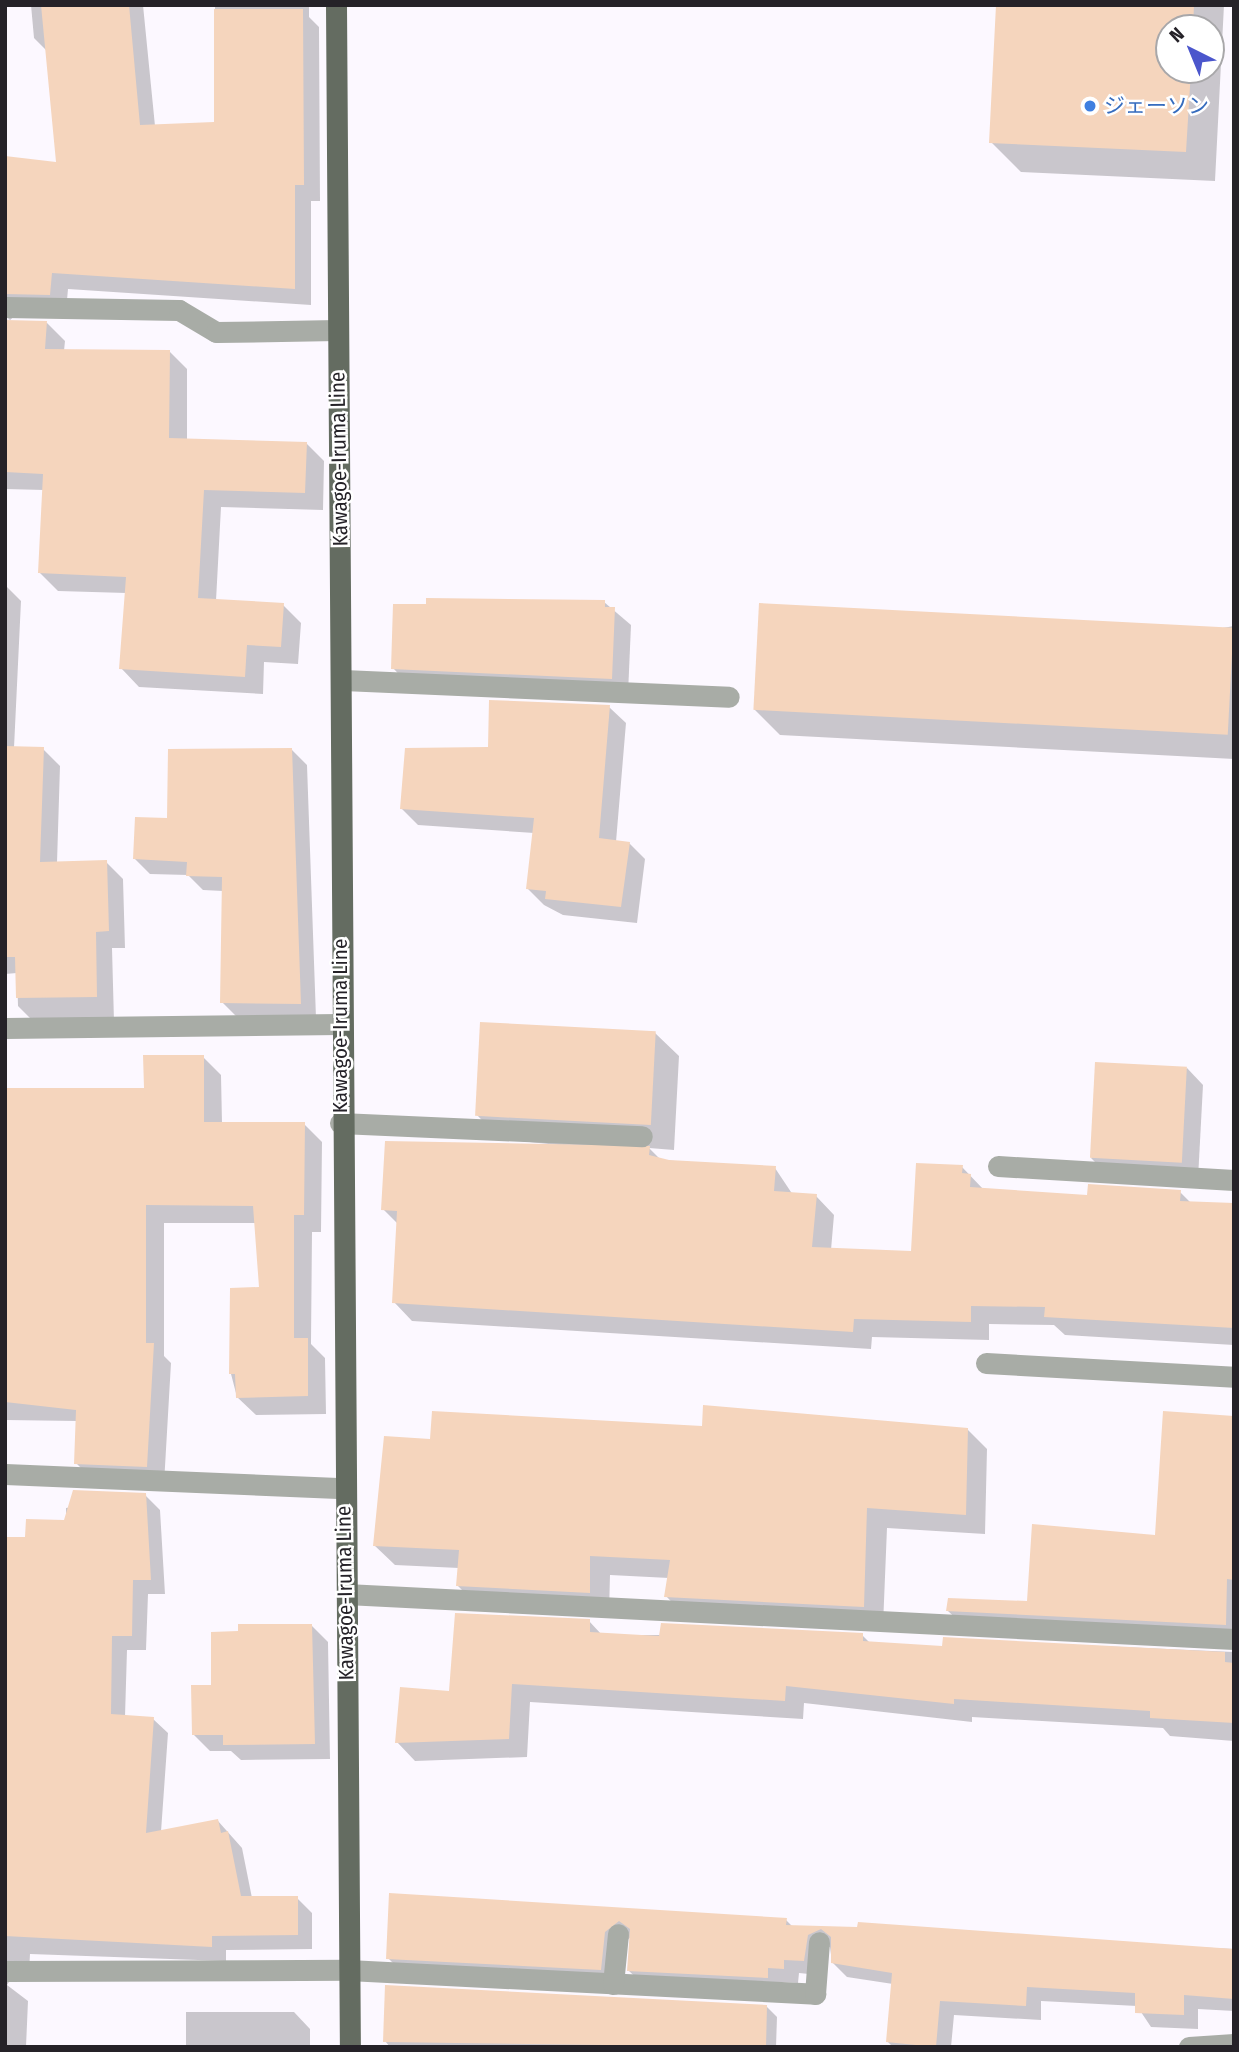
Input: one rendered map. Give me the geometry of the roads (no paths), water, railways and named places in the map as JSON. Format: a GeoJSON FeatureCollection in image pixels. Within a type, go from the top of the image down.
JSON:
{"type":"FeatureCollection","features":[{"type":"Feature","properties":{"kind":"main road","name":"Kawagoe-Iruma Line"},"geometry":{"type":"LineString","coordinates":[[336,5],[337,330],[343,680],[340,1122],[350,2047]]}},
{"type":"Feature","properties":{"kind":"street"},"geometry":{"type":"LineString","coordinates":[[5,307],[179,310],[216,332],[337,330]]}},
{"type":"Feature","properties":{"kind":"street"},"geometry":{"type":"LineString","coordinates":[[343,680],[729,697]]}},
{"type":"Feature","properties":{"kind":"street"},"geometry":{"type":"LineString","coordinates":[[5,1028],[340,1024]]}},
{"type":"Feature","properties":{"kind":"street"},"geometry":{"type":"LineString","coordinates":[[340,1122],[642,1136]]}},
{"type":"Feature","properties":{"kind":"street"},"geometry":{"type":"LineString","coordinates":[[998,1166],[1234,1180]]}},
{"type":"Feature","properties":{"kind":"street"},"geometry":{"type":"LineString","coordinates":[[986,1363],[1234,1377]]}},
{"type":"Feature","properties":{"kind":"street"},"geometry":{"type":"LineString","coordinates":[[5,1474],[344,1488]]}},
{"type":"Feature","properties":{"kind":"street"},"geometry":{"type":"LineString","coordinates":[[346,1594],[1234,1639]]}},
{"type":"Feature","properties":{"kind":"street"},"geometry":{"type":"LineString","coordinates":[[613,1984],[618,1934]]}},
{"type":"Feature","properties":{"kind":"street"},"geometry":{"type":"LineString","coordinates":[[5,1971],[348,1970],[815,1994],[819,1942]]}},
{"type":"Feature","properties":{"kind":"street"},"geometry":{"type":"LineString","coordinates":[[1189,2047],[1234,2044]]}},
{"type":"Feature","properties":{"kind":"place","name":"ジェーソン"},"geometry":{"type":"Point","coordinates":[1090,106]}}]}
